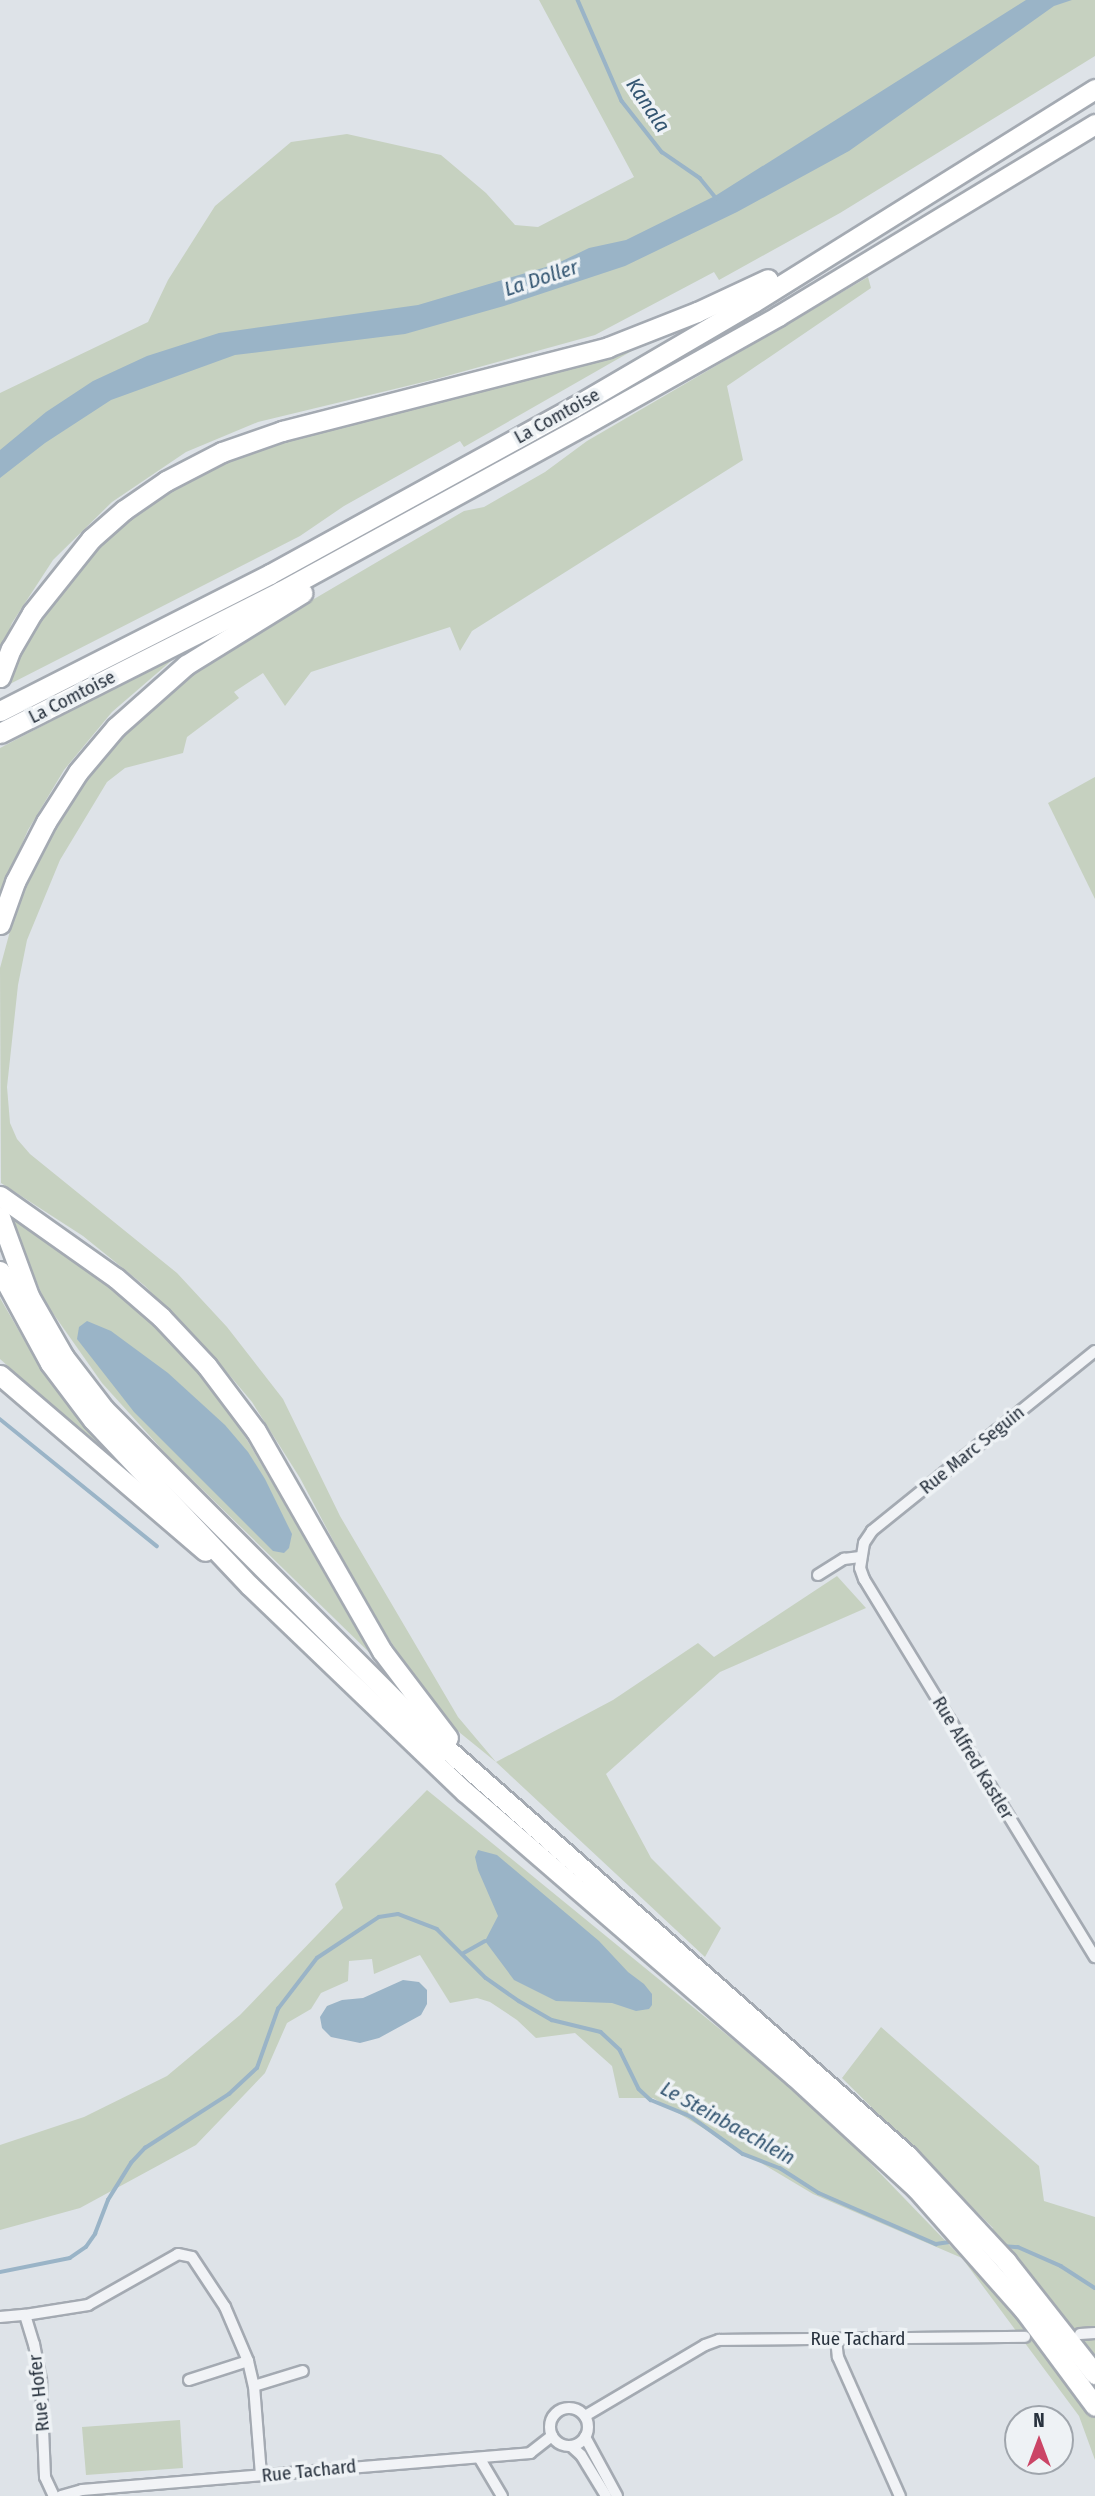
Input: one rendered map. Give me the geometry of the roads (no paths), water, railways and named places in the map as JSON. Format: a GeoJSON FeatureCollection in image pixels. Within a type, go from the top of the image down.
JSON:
{"type":"FeatureCollection","features":[{"type":"Feature","properties":{"kind":"highway","name":"La Comtoise"},"geometry":{"type":"LineString","coordinates":[[4,708],[399,504],[574,407],[839,250],[1095,89]]}},
{"type":"Feature","properties":{"kind":"highway","name":"La Comtoise"},"geometry":{"type":"LineString","coordinates":[[0,733],[186,640],[398,528],[778,316],[1095,124]]}},
{"type":"Feature","properties":{"kind":"highway"},"geometry":{"type":"LineString","coordinates":[[0,677],[11,649],[32,613],[91,539],[124,510],[166,481],[222,452],[282,431],[608,347],[750,289],[811,254],[839,250]]}},
{"type":"Feature","properties":{"kind":"highway"},"geometry":{"type":"LineString","coordinates":[[0,924],[15,883],[46,822],[78,772],[117,726],[186,665],[245,627],[368,556],[398,528]]}},
{"type":"Feature","properties":{"kind":"highway"},"geometry":{"type":"LineString","coordinates":[[0,1196],[117,1278],[161,1317],[208,1366],[256,1431],[382,1651],[480,1776]]}},
{"type":"Feature","properties":{"kind":"highway"},"geometry":{"type":"LineString","coordinates":[[0,1217],[29,1296],[64,1357],[104,1409],[351,1660],[422,1727],[908,2156],[1006,2261],[1095,2374]]}},
{"type":"Feature","properties":{"kind":"highway"},"geometry":{"type":"LineString","coordinates":[[0,1271],[50,1363],[93,1420],[250,1586],[465,1792],[794,2076],[916,2188],[1024,2309],[1093,2403],[1095,2421]]}},
{"type":"Feature","properties":{"kind":"highway"},"geometry":{"type":"LineString","coordinates":[[0,1375],[250,1586]]}},
{"type":"Feature","properties":{"kind":"street","name":"Rue Marc Seguin"},"geometry":{"type":"LineString","coordinates":[[860,1557],[872,1531],[1095,1351]]}},
{"type":"Feature","properties":{"kind":"street"},"geometry":{"type":"LineString","coordinates":[[818,1575],[844,1559],[860,1557]]}},
{"type":"Feature","properties":{"kind":"street","name":"Rue Alfred Kastler"},"geometry":{"type":"LineString","coordinates":[[860,1557],[864,1580],[1095,1957]]}},
{"type":"Feature","properties":{"kind":"street"},"geometry":{"type":"LineString","coordinates":[[0,2316],[89,2305],[178,2254],[185,2253],[200,2267],[225,2307],[248,2361],[254,2386],[261,2476]]}},
{"type":"Feature","properties":{"kind":"street","name":"Rue Hofer"},"geometry":{"type":"LineString","coordinates":[[25,2315],[41,2381],[45,2477],[54,2496]]}},
{"type":"Feature","properties":{"kind":"street"},"geometry":{"type":"LineString","coordinates":[[1080,2334],[1095,2333]]}},
{"type":"Feature","properties":{"kind":"street","name":"Rue Tachard"},"geometry":{"type":"LineString","coordinates":[[584,2416],[705,2345],[719,2340],[1025,2337]]}},
{"type":"Feature","properties":{"kind":"street"},"geometry":{"type":"LineString","coordinates":[[836,2339],[838,2357],[901,2496]]}},
{"type":"Feature","properties":{"kind":"street"},"geometry":{"type":"LineString","coordinates":[[189,2380],[248,2361]]}},
{"type":"Feature","properties":{"kind":"street"},"geometry":{"type":"LineString","coordinates":[[254,2386],[303,2371]]}},
{"type":"Feature","properties":{"kind":"street"},"geometry":{"type":"LineString","coordinates":[[571,2446],[584,2437],[588,2427],[584,2416],[575,2409],[559,2410],[550,2424],[552,2436],[560,2444],[571,2446],[581,2455],[606,2496]]}},
{"type":"Feature","properties":{"kind":"street","name":"Rue Tachard"},"geometry":{"type":"LineString","coordinates":[[61,2496],[82,2490],[530,2453],[552,2436]]}},
{"type":"Feature","properties":{"kind":"street"},"geometry":{"type":"LineString","coordinates":[[584,2437],[617,2496]]}},
{"type":"Feature","properties":{"kind":"street"},"geometry":{"type":"LineString","coordinates":[[480,2459],[502,2496]]}},
{"type":"Feature","properties":{"kind":"water","name":"La Doller"},"geometry":{"type":"Polygon","coordinates":[[[1026,0],[1072,0],[1054,6],[849,151],[737,212],[625,266],[504,306],[405,334],[235,355],[111,400],[45,443],[0,478],[0,450],[46,412],[93,381],[147,356],[219,333],[418,305],[556,264],[589,248],[626,240],[715,196],[1026,0]]]}},
{"type":"Feature","properties":{"kind":"water"},"geometry":{"type":"Polygon","coordinates":[[[87,1321],[111,1331],[168,1373],[225,1425],[248,1452],[265,1479],[292,1534],[289,1548],[284,1553],[273,1551],[134,1412],[77,1339],[79,1327],[87,1321]]]}},
{"type":"Feature","properties":{"kind":"water"},"geometry":{"type":"Polygon","coordinates":[[[478,1850],[497,1855],[599,1941],[652,1994],[652,2005],[649,2009],[636,2011],[612,2003],[556,2001],[514,1980],[485,1941],[498,1916],[478,1870],[475,1857],[478,1850]]]}},
{"type":"Feature","properties":{"kind":"water"},"geometry":{"type":"Polygon","coordinates":[[[403,1980],[419,1982],[427,1990],[427,2004],[421,2015],[379,2038],[360,2043],[331,2037],[322,2028],[320,2017],[327,2006],[342,2000],[363,1998],[403,1980]]]}},
{"type":"Feature","properties":{"kind":"waterway","name":"Kanala"},"geometry":{"type":"LineString","coordinates":[[578,0],[622,101],[662,152],[700,178],[716,198]]}},
{"type":"Feature","properties":{"kind":"waterway"},"geometry":{"type":"LineString","coordinates":[[0,1419],[157,1546]]}},
{"type":"Feature","properties":{"kind":"waterway","name":"Le Steinbaechlein"},"geometry":{"type":"LineString","coordinates":[[0,2272],[70,2258],[86,2247],[95,2234],[108,2200],[131,2163],[145,2148],[229,2094],[257,2068],[278,2009],[317,1958],[379,1917],[398,1914],[437,1929],[486,1978],[519,2001],[552,2020],[601,2032],[620,2050],[639,2089],[651,2100],[690,2116],[743,2154],[780,2168],[819,2193],[936,2244],[951,2242]]}},
{"type":"Feature","properties":{"kind":"waterway"},"geometry":{"type":"LineString","coordinates":[[462,1954],[485,1941]]}},
{"type":"Feature","properties":{"kind":"waterway","name":"Le Steinbaechlein"},"geometry":{"type":"LineString","coordinates":[[1002,2246],[1018,2247],[1061,2266],[1095,2288]]}}]}
